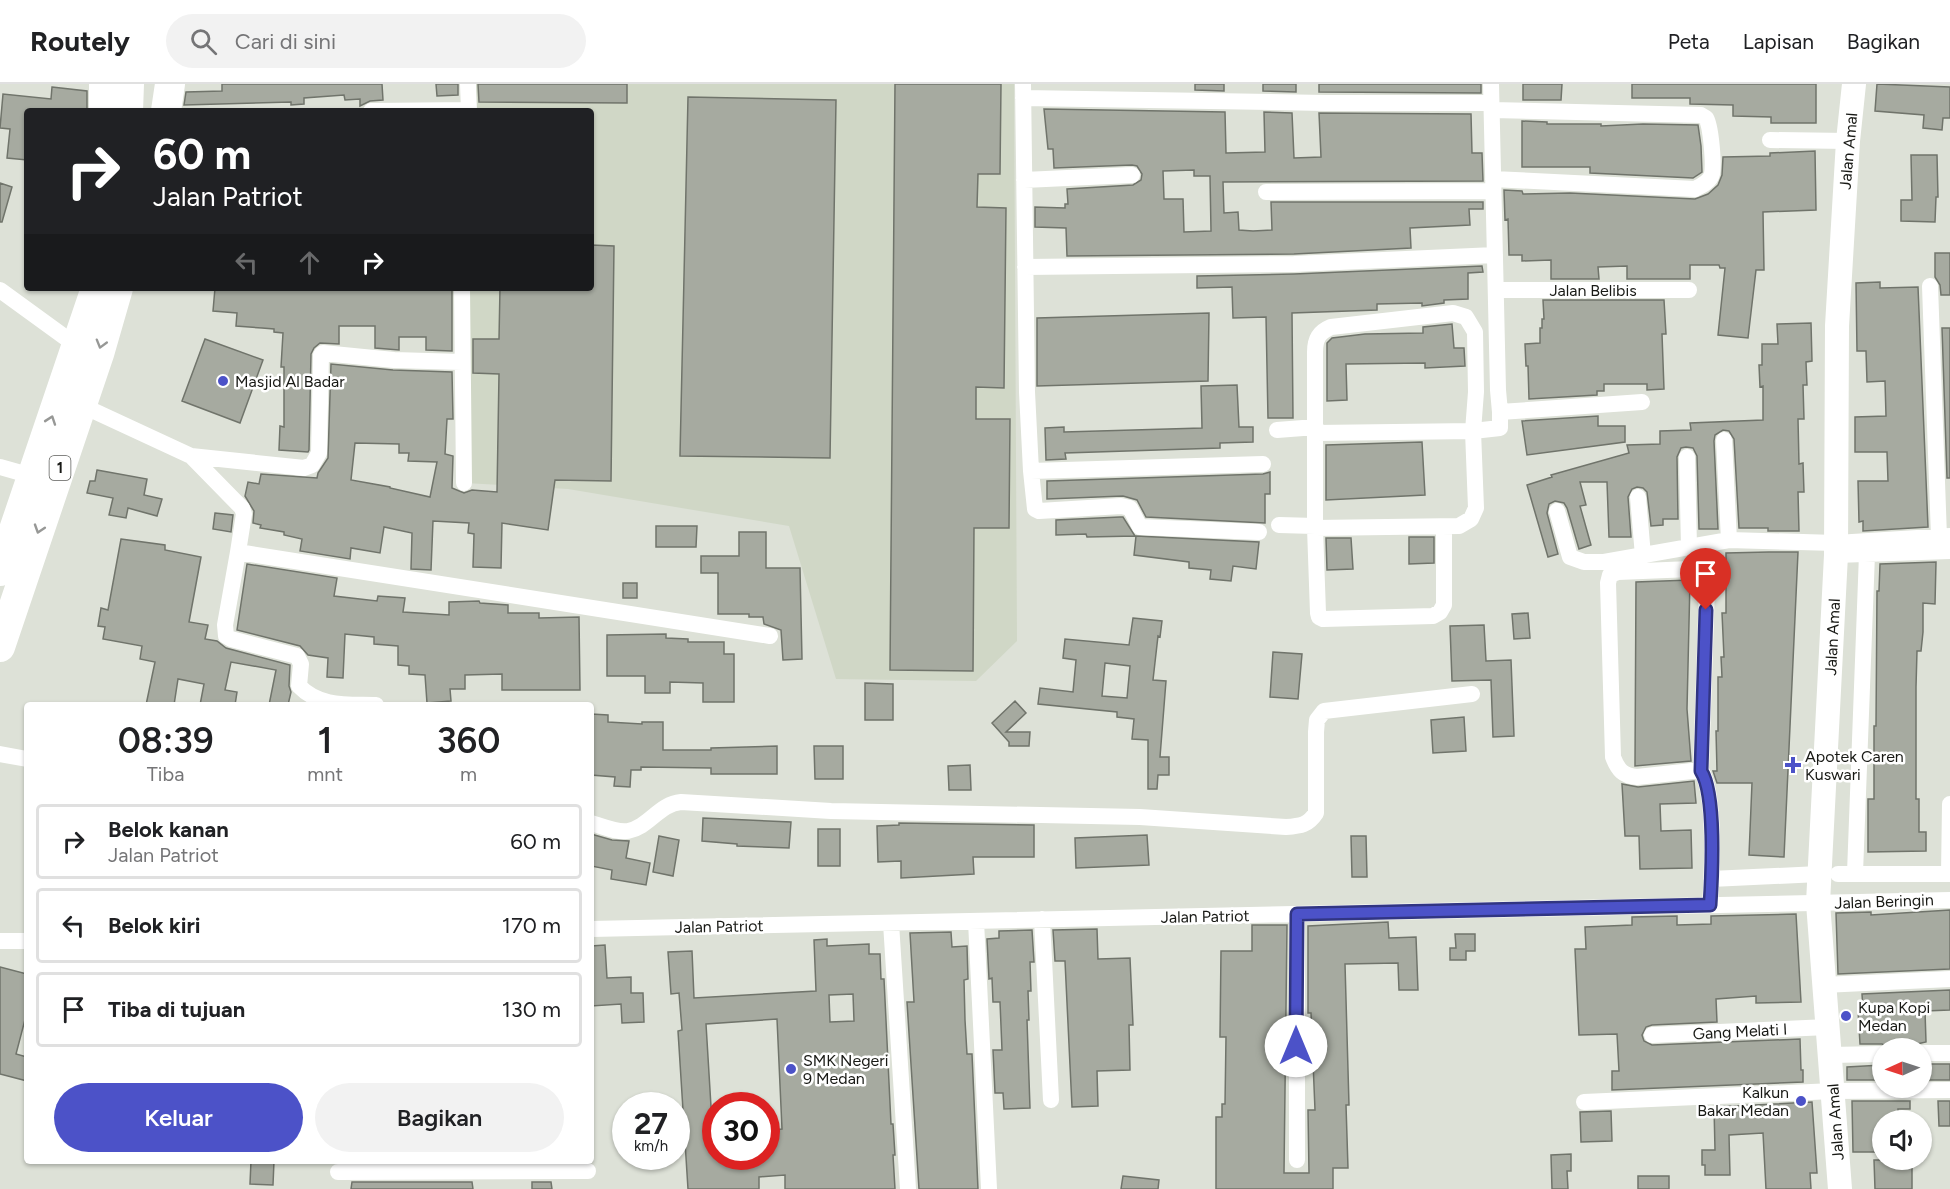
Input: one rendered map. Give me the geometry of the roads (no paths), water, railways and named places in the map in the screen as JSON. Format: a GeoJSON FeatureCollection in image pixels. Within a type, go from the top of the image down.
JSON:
{"type":"FeatureCollection","features":[{"type":"Feature","properties":{"kind":"highway"},"geometry":{"type":"LineString","coordinates":[[104,84],[104,108]]}},
{"type":"Feature","properties":{"kind":"highway"},"geometry":{"type":"LineString","coordinates":[[128,108],[129,84]]}},
{"type":"Feature","properties":{"kind":"highway"},"geometry":{"type":"LineString","coordinates":[[148,108],[149,84]]}},
{"type":"Feature","properties":{"kind":"highway"},"geometry":{"type":"LineString","coordinates":[[166,108],[170,84]]}},
{"type":"Feature","properties":{"kind":"highway","name":"1"},"geometry":{"type":"LineString","coordinates":[[0,647],[77,346],[95,291]]}},
{"type":"Feature","properties":{"kind":"highway","name":"1"},"geometry":{"type":"LineString","coordinates":[[0,572],[81,405],[117,291]]}},
{"type":"Feature","properties":{"kind":"street"},"geometry":{"type":"LineString","coordinates":[[468,84],[469,108]]}},
{"type":"Feature","properties":{"kind":"street"},"geometry":{"type":"LineString","coordinates":[[1277,430],[1473,431],[1500,428],[1491,84]]}},
{"type":"Feature","properties":{"kind":"street","name":"Jalan Amal"},"geometry":{"type":"LineString","coordinates":[[1840,1189],[1818,903],[1828,874],[1836,549],[1837,326],[1841,235],[1854,84]]}},
{"type":"Feature","properties":{"kind":"street"},"geometry":{"type":"LineString","coordinates":[[1259,532],[1140,527],[1130,508],[1121,506],[1039,511],[1034,505],[1030,471],[1023,91],[1701,115],[1706,118],[1710,129],[1712,174],[1708,182],[1695,189],[1493,185],[1266,192]]}},
{"type":"Feature","properties":{"kind":"street"},"geometry":{"type":"LineString","coordinates":[[1770,141],[1848,141]]}},
{"type":"Feature","properties":{"kind":"street"},"geometry":{"type":"LineString","coordinates":[[1024,180],[1132,176]]}},
{"type":"Feature","properties":{"kind":"street"},"geometry":{"type":"LineString","coordinates":[[1025,267],[1294,264],[1495,255]]}},
{"type":"Feature","properties":{"kind":"street"},"geometry":{"type":"LineString","coordinates":[[1836,549],[1944,537],[1930,286]]}},
{"type":"Feature","properties":{"kind":"street"},"geometry":{"type":"LineString","coordinates":[[0,290],[77,346]]}},
{"type":"Feature","properties":{"kind":"street","name":"Jalan Belibis"},"geometry":{"type":"LineString","coordinates":[[1496,290],[1689,290]]}},
{"type":"Feature","properties":{"kind":"street"},"geometry":{"type":"LineString","coordinates":[[462,291],[464,483]]}},
{"type":"Feature","properties":{"kind":"street"},"geometry":{"type":"LineString","coordinates":[[1279,525],[1315,527],[1444,527],[1459,526],[1471,519],[1476,508],[1473,431],[1476,392],[1475,332],[1467,317],[1453,313],[1331,327],[1322,331],[1315,344],[1315,527],[1318,617],[1433,616],[1440,612],[1444,605],[1444,527]]}},
{"type":"Feature","properties":{"kind":"street"},"geometry":{"type":"LineString","coordinates":[[81,405],[191,456],[304,468],[312,465],[319,453],[321,355],[323,353],[394,360],[462,362]]}},
{"type":"Feature","properties":{"kind":"street"},"geometry":{"type":"LineString","coordinates":[[1500,412],[1642,402]]}},
{"type":"Feature","properties":{"kind":"street"},"geometry":{"type":"LineString","coordinates":[[1724,440],[1729,540]]}},
{"type":"Feature","properties":{"kind":"street"},"geometry":{"type":"LineString","coordinates":[[191,456],[242,508],[244,514],[225,625],[226,636],[297,656],[301,664],[299,686],[322,702]]}},
{"type":"Feature","properties":{"kind":"street"},"geometry":{"type":"LineString","coordinates":[[1687,457],[1689,546]]}},
{"type":"Feature","properties":{"kind":"street"},"geometry":{"type":"LineString","coordinates":[[1030,471],[1263,464]]}},
{"type":"Feature","properties":{"kind":"street"},"geometry":{"type":"LineString","coordinates":[[0,467],[43,480]]}},
{"type":"Feature","properties":{"kind":"street"},"geometry":{"type":"LineString","coordinates":[[1638,497],[1643,555]]}},
{"type":"Feature","properties":{"kind":"street"},"geometry":{"type":"LineString","coordinates":[[1557,511],[1568,553],[1573,559],[1584,562],[1604,562],[1729,540],[1836,549],[1867,554],[1950,551]]}},
{"type":"Feature","properties":{"kind":"street"},"geometry":{"type":"LineString","coordinates":[[238,552],[770,636]]}},
{"type":"Feature","properties":{"kind":"street"},"geometry":{"type":"LineString","coordinates":[[1855,873],[1867,554]]}},
{"type":"Feature","properties":{"kind":"street"},"geometry":{"type":"LineString","coordinates":[[1701,771],[1637,777],[1628,776],[1619,771],[1616,766],[1613,757],[1608,583],[1610,575],[1618,572],[1691,568],[1701,572],[1705,577],[1707,587],[1701,771],[1706,777],[1710,791],[1710,905]]}},
{"type":"Feature","properties":{"kind":"street"},"geometry":{"type":"LineString","coordinates":[[594,824],[626,832],[637,828],[664,807],[674,802],[681,802],[831,811],[1140,817],[1286,827],[1302,826],[1310,822],[1316,813],[1316,732],[1317,720],[1324,711],[1472,694]]}},
{"type":"Feature","properties":{"kind":"street"},"geometry":{"type":"LineString","coordinates":[[0,754],[24,758]]}},
{"type":"Feature","properties":{"kind":"street"},"geometry":{"type":"LineString","coordinates":[[1711,879],[1855,873],[1949,874],[1950,804]]}},
{"type":"Feature","properties":{"kind":"street","name":"Jalan Beringin"},"geometry":{"type":"LineString","coordinates":[[1818,903],[1950,900]]}},
{"type":"Feature","properties":{"kind":"street","name":"Jalan Patriot"},"geometry":{"type":"LineString","coordinates":[[594,929],[1818,903]]}},
{"type":"Feature","properties":{"kind":"street"},"geometry":{"type":"LineString","coordinates":[[1296,1160],[1297,914]]}},
{"type":"Feature","properties":{"kind":"street"},"geometry":{"type":"LineString","coordinates":[[1042,919],[1051,1100]]}},
{"type":"Feature","properties":{"kind":"street"},"geometry":{"type":"LineString","coordinates":[[976,921],[989,1189]]}},
{"type":"Feature","properties":{"kind":"street"},"geometry":{"type":"LineString","coordinates":[[891,922],[908,1189]]}},
{"type":"Feature","properties":{"kind":"street"},"geometry":{"type":"LineString","coordinates":[[0,941],[24,941]]}},
{"type":"Feature","properties":{"kind":"street"},"geometry":{"type":"LineString","coordinates":[[1823,985],[1950,979]]}},
{"type":"Feature","properties":{"kind":"street","name":"Gang Melati I"},"geometry":{"type":"LineString","coordinates":[[1652,1035],[1828,1027]]}},
{"type":"Feature","properties":{"kind":"street"},"geometry":{"type":"LineString","coordinates":[[1932,1053],[1950,1053]]}},
{"type":"Feature","properties":{"kind":"street"},"geometry":{"type":"LineString","coordinates":[[1830,1055],[1872,1054]]}},
{"type":"Feature","properties":{"kind":"street"},"geometry":{"type":"LineString","coordinates":[[1584,1102],[1833,1091],[1950,1090]]}},
{"type":"Feature","properties":{"kind":"street"},"geometry":{"type":"LineString","coordinates":[[335,1189],[340,1167],[588,1171]]}},
{"type":"Feature","properties":{"kind":"place","name":"Masjid Al Badar"},"geometry":{"type":"Point","coordinates":[223,381]}},
{"type":"Feature","properties":{"kind":"place","name":"Apotek Caren Kuswari"},"geometry":{"type":"Point","coordinates":[1793,765]}},
{"type":"Feature","properties":{"kind":"place","name":"Kupa Kopi Medan"},"geometry":{"type":"Point","coordinates":[1846,1016]}},
{"type":"Feature","properties":{"kind":"place","name":"SMK Negeri 9 Medan"},"geometry":{"type":"Point","coordinates":[791,1069]}},
{"type":"Feature","properties":{"kind":"place","name":"Kalkun Bakar Medan"},"geometry":{"type":"Point","coordinates":[1801,1101]}}]}
